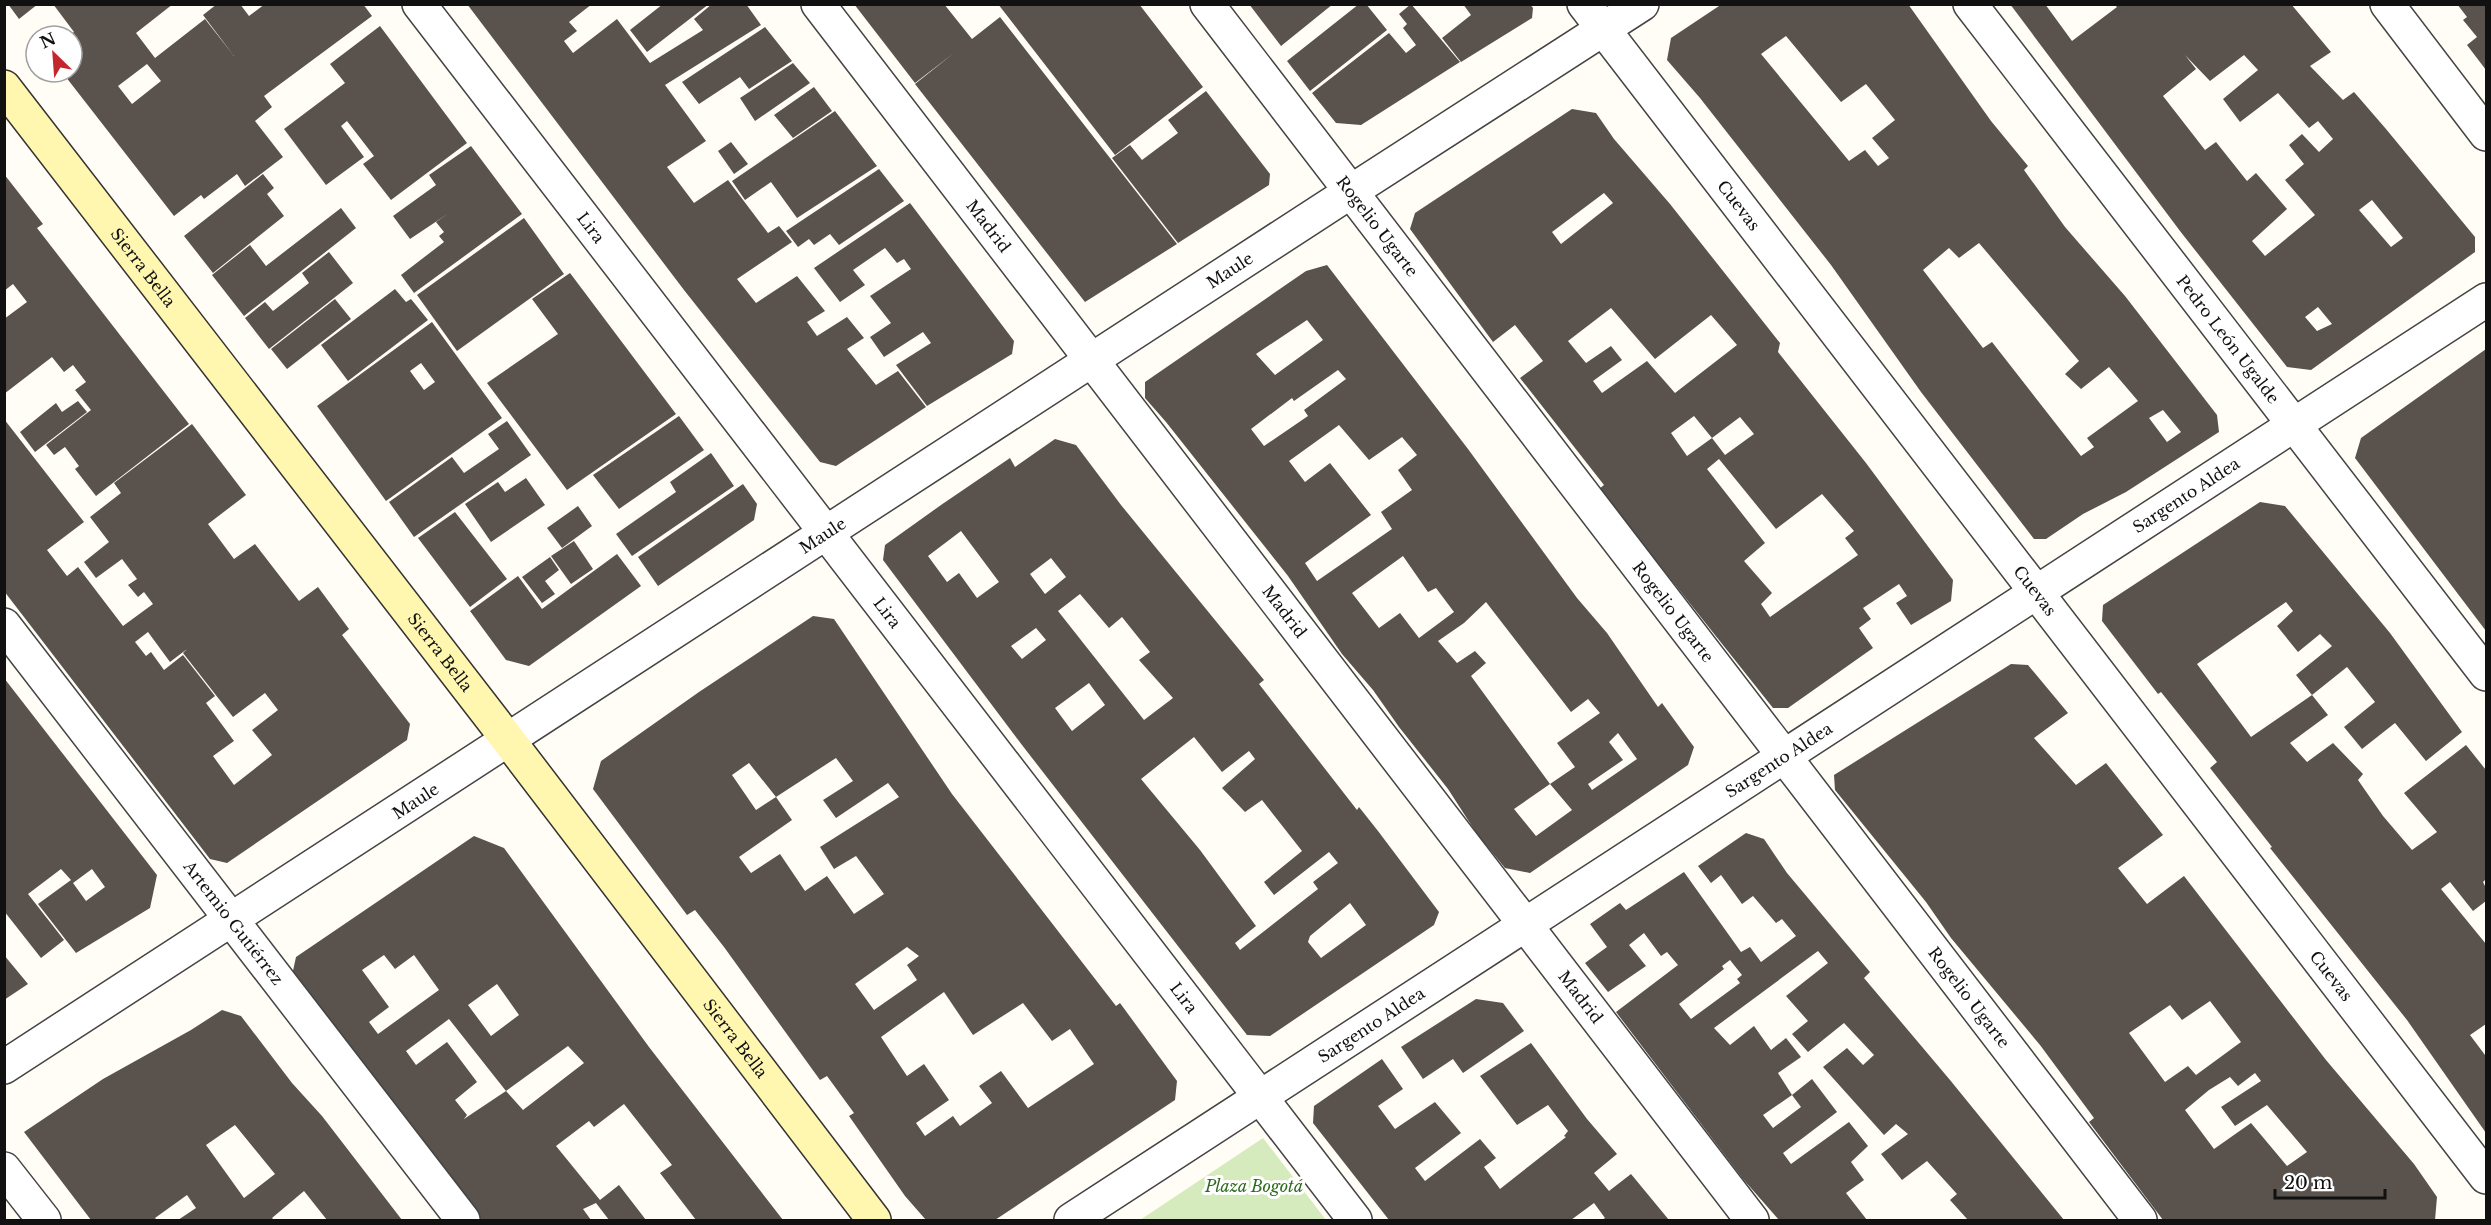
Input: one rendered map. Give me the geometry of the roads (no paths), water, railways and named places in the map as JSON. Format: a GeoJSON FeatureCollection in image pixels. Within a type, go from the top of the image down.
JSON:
{"type":"FeatureCollection","features":[{"type":"Feature","properties":{"kind":"main road","name":"Sierra Bella"},"geometry":{"type":"LineString","coordinates":[[4,87],[509,741],[874,1221]]}},
{"type":"Feature","properties":{"kind":"street","name":"Lira"},"geometry":{"type":"LineString","coordinates":[[419,4],[1355,1221]]}},
{"type":"Feature","properties":{"kind":"street","name":"Madrid"},"geometry":{"type":"LineString","coordinates":[[818,4],[1752,1221]]}},
{"type":"Feature","properties":{"kind":"street","name":"Rogelio Ugarte"},"geometry":{"type":"LineString","coordinates":[[1207,4],[2140,1221]]}},
{"type":"Feature","properties":{"kind":"street","name":"Maule"},"geometry":{"type":"LineString","coordinates":[[4,1066],[509,741],[1350,190],[1594,17],[1642,4]]}},
{"type":"Feature","properties":{"kind":"street","name":"Pedro León Ugalde"},"geometry":{"type":"LineString","coordinates":[[1970,4],[2487,674]]}},
{"type":"Feature","properties":{"kind":"street"},"geometry":{"type":"LineString","coordinates":[[2387,4],[2487,134]]}},
{"type":"Feature","properties":{"kind":"street","name":"Cuevas"},"geometry":{"type":"LineString","coordinates":[[1594,17],[2487,1177]]}},
{"type":"Feature","properties":{"kind":"street","name":"Sargento Aldea"},"geometry":{"type":"LineString","coordinates":[[1071,1221],[2487,300]]}},
{"type":"Feature","properties":{"kind":"street","name":"Artemio Gutiérrez"},"geometry":{"type":"LineString","coordinates":[[4,625],[463,1221]]}},
{"type":"Feature","properties":{"kind":"street"},"geometry":{"type":"LineString","coordinates":[[4,1169],[44,1221]]}},
{"type":"Feature","properties":{"kind":"park label","name":"Plaza Bogotá"},"geometry":{"type":"Point","coordinates":[1254,1186]}}]}
